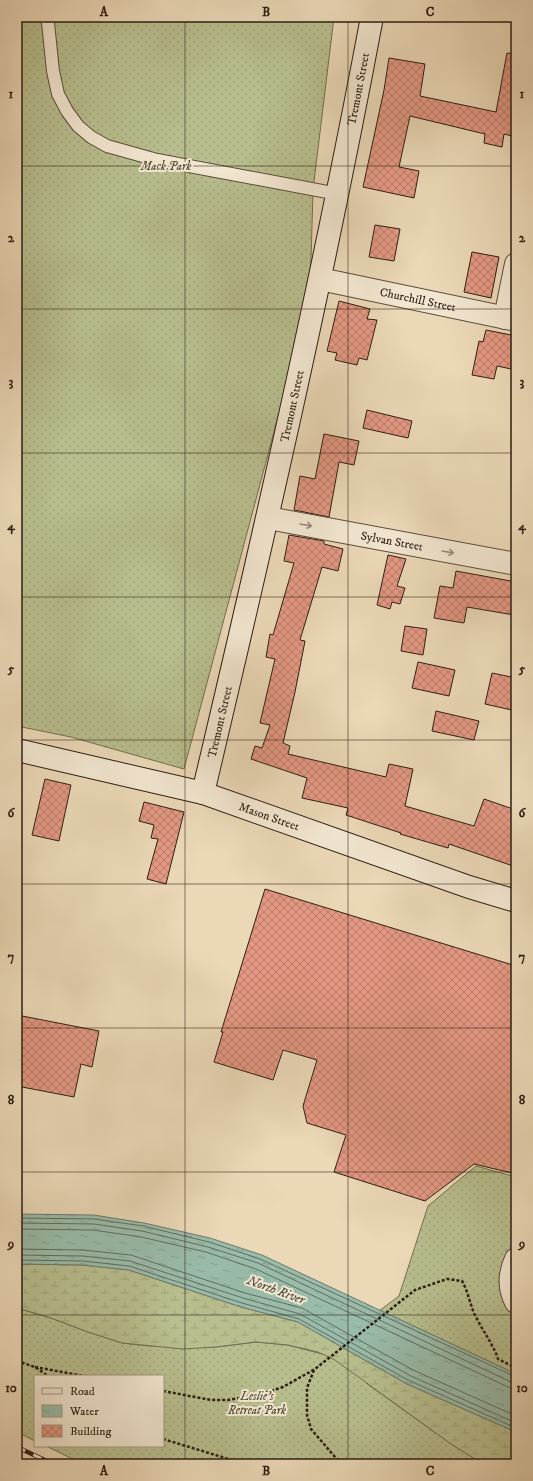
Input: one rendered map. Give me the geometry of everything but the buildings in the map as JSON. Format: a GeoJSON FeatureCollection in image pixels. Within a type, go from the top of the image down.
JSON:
{"type":"FeatureCollection","features":[{"type":"Feature","properties":{"kind":"street","name":"Tremont Street"},"geometry":{"type":"LineString","coordinates":[[202,793],[268,518],[338,194],[372,17]]}},
{"type":"Feature","properties":{"kind":"street"},"geometry":{"type":"LineString","coordinates":[[510,319],[516,264]]}},
{"type":"Feature","properties":{"kind":"street","name":"Churchill Street"},"geometry":{"type":"LineString","coordinates":[[320,279],[510,319]]}},
{"type":"Feature","properties":{"kind":"street","name":"Sylvan Street"},"geometry":{"type":"LineString","coordinates":[[268,518],[516,564]]}},
{"type":"Feature","properties":{"kind":"street","name":"Mason Street"},"geometry":{"type":"LineString","coordinates":[[17,750],[202,793],[469,887],[516,901]]}},
{"type":"Feature","properties":{"kind":"street"},"geometry":{"type":"LineString","coordinates":[[516,1259],[512,1268],[510,1279],[511,1291],[516,1302]]}},
{"type":"Feature","properties":{"kind":"lane"},"geometry":{"type":"LineString","coordinates":[[46,17],[48,23],[53,71],[58,94],[67,111],[78,126],[91,137],[107,146],[157,160],[338,194]]}},
{"type":"Feature","properties":{"kind":"path"},"geometry":{"type":"LineString","coordinates":[[164,1391],[211,1400],[228,1400],[258,1395],[283,1388],[314,1369],[415,1290],[447,1279],[462,1281],[477,1320],[495,1349],[498,1358],[516,1368]]}},
{"type":"Feature","properties":{"kind":"path"},"geometry":{"type":"LineString","coordinates":[[17,1361],[35,1367],[79,1375]]}},
{"type":"Feature","properties":{"kind":"path"},"geometry":{"type":"LineString","coordinates":[[35,1367],[47,1375]]}},
{"type":"Feature","properties":{"kind":"path"},"geometry":{"type":"LineString","coordinates":[[314,1369],[307,1388],[307,1415],[310,1429],[341,1464]]}},
{"type":"Feature","properties":{"kind":"path"},"geometry":{"type":"LineString","coordinates":[[164,1439],[245,1464]]}},
{"type":"Feature","properties":{"kind":"green space","name":"Mack Park"},"geometry":{"type":"Polygon","coordinates":[[[17,17],[334,17],[313,190],[311,262],[303,323],[184,769],[71,737],[17,726],[17,17]]]}},
{"type":"Feature","properties":{"kind":"green space","name":"Leslie's Retreat Park"},"geometry":{"type":"Polygon","coordinates":[[[476,1166],[516,1177],[516,1374],[394,1317],[366,1383],[451,1444],[483,1464],[83,1464],[48,1447],[164,1447],[164,1375],[34,1375],[34,1440],[17,1432],[17,1308],[51,1318],[122,1343],[150,1346],[216,1347],[256,1342],[288,1345],[322,1354],[399,1296],[428,1206],[476,1166]]]}},
{"type":"Feature","properties":{"kind":"green space"},"geometry":{"type":"Polygon","coordinates":[[[17,1264],[82,1265],[129,1270],[241,1307],[298,1322],[407,1384],[516,1432],[516,1464],[483,1464],[451,1444],[335,1360],[318,1352],[288,1345],[256,1342],[183,1349],[122,1343],[51,1318],[17,1308],[17,1264]]]}},
{"type":"Feature","properties":{"kind":"water","name":"North River"},"geometry":{"type":"Polygon","coordinates":[[[17,1214],[94,1215],[144,1223],[210,1238],[262,1255],[516,1374],[516,1432],[407,1384],[298,1322],[241,1307],[129,1270],[82,1265],[17,1264],[17,1214]]]}},
{"type":"Feature","properties":{"kind":"railway"},"geometry":{"type":"LineString","coordinates":[[17,1447],[53,1464]]}}]}
